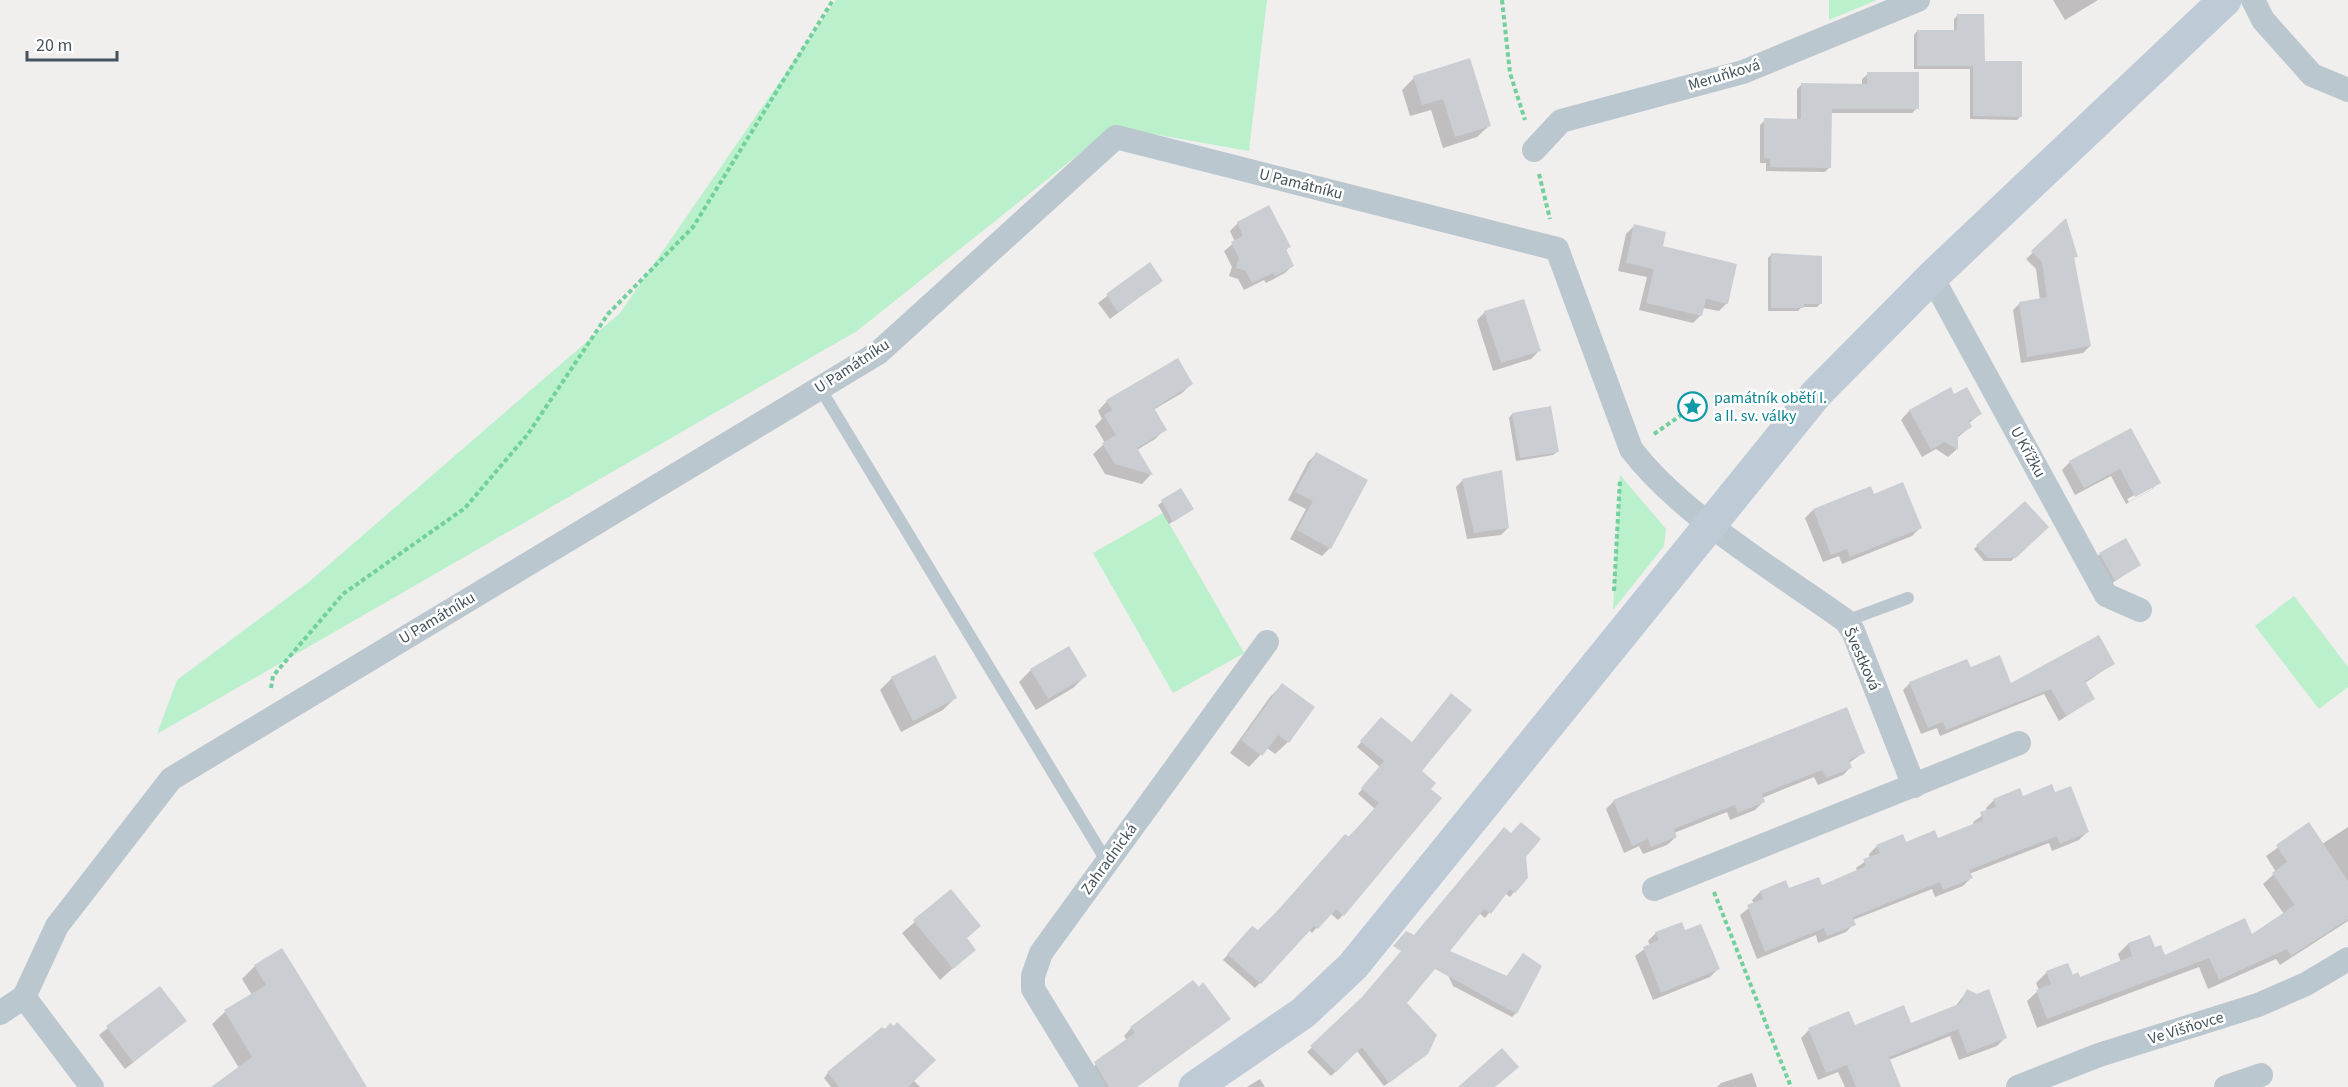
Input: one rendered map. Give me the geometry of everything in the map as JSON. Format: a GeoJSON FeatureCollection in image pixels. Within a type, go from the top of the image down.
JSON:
{"type":"FeatureCollection","features":[{"type":"Feature","properties":{"kind":"street","name":"Meruňková"},"geometry":{"type":"LineString","coordinates":[[1534,150],[1561,121],[1743,72],[1918,0]]}},
{"type":"Feature","properties":{"kind":"street"},"geometry":{"type":"LineString","coordinates":[[1195,1087],[1303,1013],[1353,966],[1709,523],[1816,394],[1932,277],[2225,0]]}},
{"type":"Feature","properties":{"kind":"street"},"geometry":{"type":"LineString","coordinates":[[2253,0],[2263,20],[2312,75],[2348,90]]}},
{"type":"Feature","properties":{"kind":"street","name":"U Památníku"},"geometry":{"type":"LineString","coordinates":[[24,997],[57,926],[171,779],[878,353],[1116,137],[1557,249],[1631,449],[1650,474],[1709,523]]}},
{"type":"Feature","properties":{"kind":"street","name":"U Křížku"},"geometry":{"type":"LineString","coordinates":[[1932,277],[2106,595],[2140,610]]}},
{"type":"Feature","properties":{"kind":"street","name":"Švestková"},"geometry":{"type":"LineString","coordinates":[[1709,523],[1846,621],[1853,631],[1914,786]]}},
{"type":"Feature","properties":{"kind":"street","name":"Zahradnická"},"geometry":{"type":"LineString","coordinates":[[1093,1087],[1034,989],[1033,976],[1041,952],[1267,642]]}},
{"type":"Feature","properties":{"kind":"street"},"geometry":{"type":"LineString","coordinates":[[1654,889],[2019,743]]}},
{"type":"Feature","properties":{"kind":"street","name":"Ve Višňovce"},"geometry":{"type":"LineString","coordinates":[[2018,1087],[2098,1055],[2258,1005],[2306,984],[2348,959]]}},
{"type":"Feature","properties":{"kind":"street"},"geometry":{"type":"LineString","coordinates":[[0,1012],[24,997],[92,1087]]}},
{"type":"Feature","properties":{"kind":"street"},"geometry":{"type":"LineString","coordinates":[[2226,1087],[2261,1075]]}},
{"type":"Feature","properties":{"kind":"lane"},"geometry":{"type":"LineString","coordinates":[[820,388],[1107,862]]}},
{"type":"Feature","properties":{"kind":"lane"},"geometry":{"type":"LineString","coordinates":[[1846,621],[1908,598]]}},
{"type":"Feature","properties":{"kind":"path"},"geometry":{"type":"LineString","coordinates":[[262,724],[273,676],[343,594],[465,508],[528,434],[608,314],[693,227],[833,0]]}},
{"type":"Feature","properties":{"kind":"path"},"geometry":{"type":"LineString","coordinates":[[1631,449],[1694,407]]}},
{"type":"Feature","properties":{"kind":"path"},"geometry":{"type":"LineString","coordinates":[[1614,599],[1620,475]]}},
{"type":"Feature","properties":{"kind":"path"},"geometry":{"type":"LineString","coordinates":[[1705,869],[1791,1087]]}},
{"type":"Feature","properties":{"kind":"green space"},"geometry":{"type":"Polygon","coordinates":[[[836,0],[1267,0],[1249,151],[1113,127],[857,331],[157,734],[177,680],[310,581],[620,313],[836,0]]]}},
{"type":"Feature","properties":{"kind":"green space"},"geometry":{"type":"Polygon","coordinates":[[[1829,0],[1877,0],[1829,20],[1829,0]]]}},
{"type":"Feature","properties":{"kind":"green space"},"geometry":{"type":"Polygon","coordinates":[[[1620,475],[1666,529],[1664,546],[1613,610],[1620,475]]]}},
{"type":"Feature","properties":{"kind":"green space"},"geometry":{"type":"Polygon","coordinates":[[[1163,513],[1244,653],[1173,693],[1093,553],[1163,513]]]}},
{"type":"Feature","properties":{"kind":"green space"},"geometry":{"type":"Polygon","coordinates":[[[2294,596],[2348,667],[2348,687],[2319,709],[2255,626],[2294,596]]]}},
{"type":"Feature","properties":{"kind":"building"},"geometry":{"type":"Polygon","coordinates":[[[1957,14],[1984,14],[1985,61],[2022,61],[2022,117],[1973,116],[1973,66],[1917,66],[1917,30],[1957,30],[1957,14]]]}},
{"type":"Feature","properties":{"kind":"building"},"geometry":{"type":"Polygon","coordinates":[[[1470,58],[1491,126],[1455,137],[1443,99],[1422,105],[1413,76],[1470,58]]]}},
{"type":"Feature","properties":{"kind":"building"},"geometry":{"type":"Polygon","coordinates":[[[1867,72],[1919,72],[1919,109],[1832,109],[1831,168],[1770,167],[1770,159],[1764,158],[1764,118],[1801,119],[1801,83],[1867,84],[1867,72]]]}},
{"type":"Feature","properties":{"kind":"building"},"geometry":{"type":"Polygon","coordinates":[[[1269,205],[1291,247],[1286,249],[1294,266],[1275,276],[1273,273],[1252,283],[1246,271],[1236,268],[1239,258],[1231,242],[1243,236],[1237,222],[1269,205]]]}},
{"type":"Feature","properties":{"kind":"building"},"geometry":{"type":"Polygon","coordinates":[[[2066,218],[2078,257],[2074,257],[2091,346],[2027,357],[2019,302],[2047,297],[2042,262],[2031,251],[2066,218]]]}},
{"type":"Feature","properties":{"kind":"building"},"geometry":{"type":"Polygon","coordinates":[[[1634,224],[1666,232],[1663,246],[1737,264],[1728,304],[1706,299],[1702,316],[1646,303],[1654,269],[1626,263],[1634,224]]]}},
{"type":"Feature","properties":{"kind":"building"},"geometry":{"type":"Polygon","coordinates":[[[1771,253],[1822,256],[1822,304],[1804,304],[1804,308],[1771,308],[1771,253]]]}},
{"type":"Feature","properties":{"kind":"building"},"geometry":{"type":"Polygon","coordinates":[[[1150,262],[1163,281],[1118,312],[1106,294],[1150,262]]]}},
{"type":"Feature","properties":{"kind":"building"},"geometry":{"type":"Polygon","coordinates":[[[1524,299],[1541,351],[1501,363],[1484,311],[1524,299]]]}},
{"type":"Feature","properties":{"kind":"building"},"geometry":{"type":"Polygon","coordinates":[[[1178,358],[1193,384],[1154,408],[1167,430],[1137,448],[1153,475],[1115,464],[1102,443],[1116,435],[1104,415],[1112,410],[1106,400],[1178,358]]]}},
{"type":"Feature","properties":{"kind":"building"},"geometry":{"type":"Polygon","coordinates":[[[1951,387],[1954,394],[1967,387],[1982,414],[1969,421],[1972,427],[1958,435],[1958,450],[1944,442],[1931,450],[1909,410],[1951,387]]]}},
{"type":"Feature","properties":{"kind":"building"},"geometry":{"type":"Polygon","coordinates":[[[1551,406],[1559,452],[1520,458],[1512,413],[1551,406]]]}},
{"type":"Feature","properties":{"kind":"building"},"geometry":{"type":"Polygon","coordinates":[[[2131,428],[2161,483],[2135,497],[2120,469],[2084,488],[2069,461],[2131,428]]]}},
{"type":"Feature","properties":{"kind":"building"},"geometry":{"type":"Polygon","coordinates":[[[1316,452],[1368,480],[1331,549],[1297,530],[1313,501],[1295,492],[1316,452]]]}},
{"type":"Feature","properties":{"kind":"building"},"geometry":{"type":"Polygon","coordinates":[[[1502,470],[1509,528],[1474,533],[1462,479],[1502,470]]]}},
{"type":"Feature","properties":{"kind":"building"},"geometry":{"type":"Polygon","coordinates":[[[1903,482],[1922,528],[1850,557],[1847,549],[1831,555],[1813,509],[1871,486],[1874,494],[1903,482]]]}},
{"type":"Feature","properties":{"kind":"building"},"geometry":{"type":"Polygon","coordinates":[[[1181,488],[1194,509],[1173,522],[1161,500],[1181,488]]]}},
{"type":"Feature","properties":{"kind":"building"},"geometry":{"type":"Polygon","coordinates":[[[2025,501],[2049,527],[2016,558],[1988,558],[1976,545],[2025,501]]]}},
{"type":"Feature","properties":{"kind":"building"},"geometry":{"type":"Polygon","coordinates":[[[2126,538],[2141,565],[2115,581],[2099,553],[2126,538]]]}},
{"type":"Feature","properties":{"kind":"building"},"geometry":{"type":"Polygon","coordinates":[[[2099,635],[2115,664],[2085,681],[2095,699],[2066,716],[2051,689],[1946,730],[1943,722],[1928,728],[1909,682],[1967,659],[1971,667],[2000,655],[2011,683],[2099,635]]]}},
{"type":"Feature","properties":{"kind":"building"},"geometry":{"type":"Polygon","coordinates":[[[1069,646],[1087,676],[1048,699],[1030,669],[1069,646]]]}},
{"type":"Feature","properties":{"kind":"building"},"geometry":{"type":"Polygon","coordinates":[[[935,655],[957,698],[913,721],[891,677],[935,655]]]}},
{"type":"Feature","properties":{"kind":"building"},"geometry":{"type":"Polygon","coordinates":[[[1282,683],[1315,707],[1289,743],[1278,735],[1262,756],[1241,740],[1282,683]]]}},
{"type":"Feature","properties":{"kind":"building"},"geometry":{"type":"Polygon","coordinates":[[[1451,693],[1472,710],[1422,771],[1436,783],[1431,789],[1442,798],[1344,916],[1336,909],[1318,929],[1314,926],[1261,984],[1227,954],[1252,926],[1258,930],[1345,834],[1349,837],[1379,803],[1361,788],[1384,761],[1360,741],[1381,717],[1412,742],[1451,693]]]}},
{"type":"Feature","properties":{"kind":"building"},"geometry":{"type":"Polygon","coordinates":[[[1847,707],[1865,753],[1849,760],[1852,768],[1826,778],[1822,770],[1762,794],[1765,802],[1738,813],[1735,805],[1674,829],[1677,837],[1651,847],[1648,839],[1632,846],[1613,800],[1847,707]]]}},
{"type":"Feature","properties":{"kind":"building"},"geometry":{"type":"Polygon","coordinates":[[[2052,784],[2055,792],[2071,786],[2089,832],[2060,844],[2057,836],[1969,870],[1973,878],[1943,890],[1940,882],[1853,917],[1856,925],[1827,936],[1824,928],[1765,952],[1747,905],[1763,899],[1760,891],[1786,880],[1789,888],[1819,877],[1822,885],[1866,866],[1863,859],[1880,853],[1876,845],[1903,834],[1906,842],[1935,830],[1938,838],[1983,820],[1980,812],[1996,807],[1993,799],[2020,788],[2023,796],[2052,784]]]}},
{"type":"Feature","properties":{"kind":"building"},"geometry":{"type":"Polygon","coordinates":[[[1521,822],[1541,839],[1526,857],[1528,878],[1515,893],[1510,889],[1491,914],[1484,909],[1450,951],[1507,976],[1523,953],[1542,966],[1517,1014],[1435,969],[1407,1003],[1437,1035],[1428,1054],[1389,1083],[1362,1047],[1336,1072],[1310,1046],[1362,997],[1401,951],[1393,946],[1406,931],[1414,935],[1504,827],[1511,833],[1521,822]]]}},
{"type":"Feature","properties":{"kind":"building"},"geometry":{"type":"Polygon","coordinates":[[[2309,822],[2348,881],[2348,919],[2291,956],[2287,949],[2219,980],[2209,958],[2047,1019],[2036,990],[2051,984],[2046,971],[2068,963],[2073,975],[2078,972],[2080,977],[2132,956],[2128,943],[2150,935],[2155,947],[2161,945],[2165,955],[2245,918],[2252,934],[2295,905],[2272,873],[2287,862],[2276,845],[2309,822]]]}},
{"type":"Feature","properties":{"kind":"building"},"geometry":{"type":"Polygon","coordinates":[[[951,889],[981,926],[967,938],[976,950],[953,969],[913,920],[951,889]]]}},
{"type":"Feature","properties":{"kind":"building"},"geometry":{"type":"Polygon","coordinates":[[[1682,922],[1685,930],[1701,924],[1720,969],[1661,993],[1643,947],[1659,940],[1655,932],[1682,922]]]}},
{"type":"Feature","properties":{"kind":"building"},"geometry":{"type":"Polygon","coordinates":[[[282,948],[367,1087],[211,1087],[252,1057],[224,1010],[266,985],[254,965],[282,948]]]}},
{"type":"Feature","properties":{"kind":"building"},"geometry":{"type":"Polygon","coordinates":[[[1193,980],[1199,987],[1203,982],[1231,1019],[1137,1087],[1109,1087],[1094,1062],[1135,1033],[1130,1027],[1193,980]]]}},
{"type":"Feature","properties":{"kind":"building"},"geometry":{"type":"Polygon","coordinates":[[[160,986],[187,1021],[133,1062],[106,1026],[160,986]]]}},
{"type":"Feature","properties":{"kind":"building"},"geometry":{"type":"Polygon","coordinates":[[[1967,989],[1977,994],[1989,989],[2007,1038],[1967,1053],[1958,1029],[1889,1057],[1901,1087],[1856,1087],[1847,1065],[1826,1073],[1808,1028],[1849,1011],[1855,1025],[1904,1005],[1911,1023],[1959,1004],[1967,989]]]}},
{"type":"Feature","properties":{"kind":"building"},"geometry":{"type":"Polygon","coordinates":[[[897,1022],[936,1060],[908,1087],[839,1087],[827,1072],[882,1027],[885,1029],[890,1023],[894,1026],[897,1022]]]}},
{"type":"Feature","properties":{"kind":"building"},"geometry":{"type":"Polygon","coordinates":[[[1502,1048],[1519,1067],[1495,1087],[1458,1087],[1502,1048]]]}},
{"type":"Feature","properties":{"kind":"place","name":"památník obětí I. a II. sv. války"},"geometry":{"type":"Point","coordinates":[1693,407]}}]}
